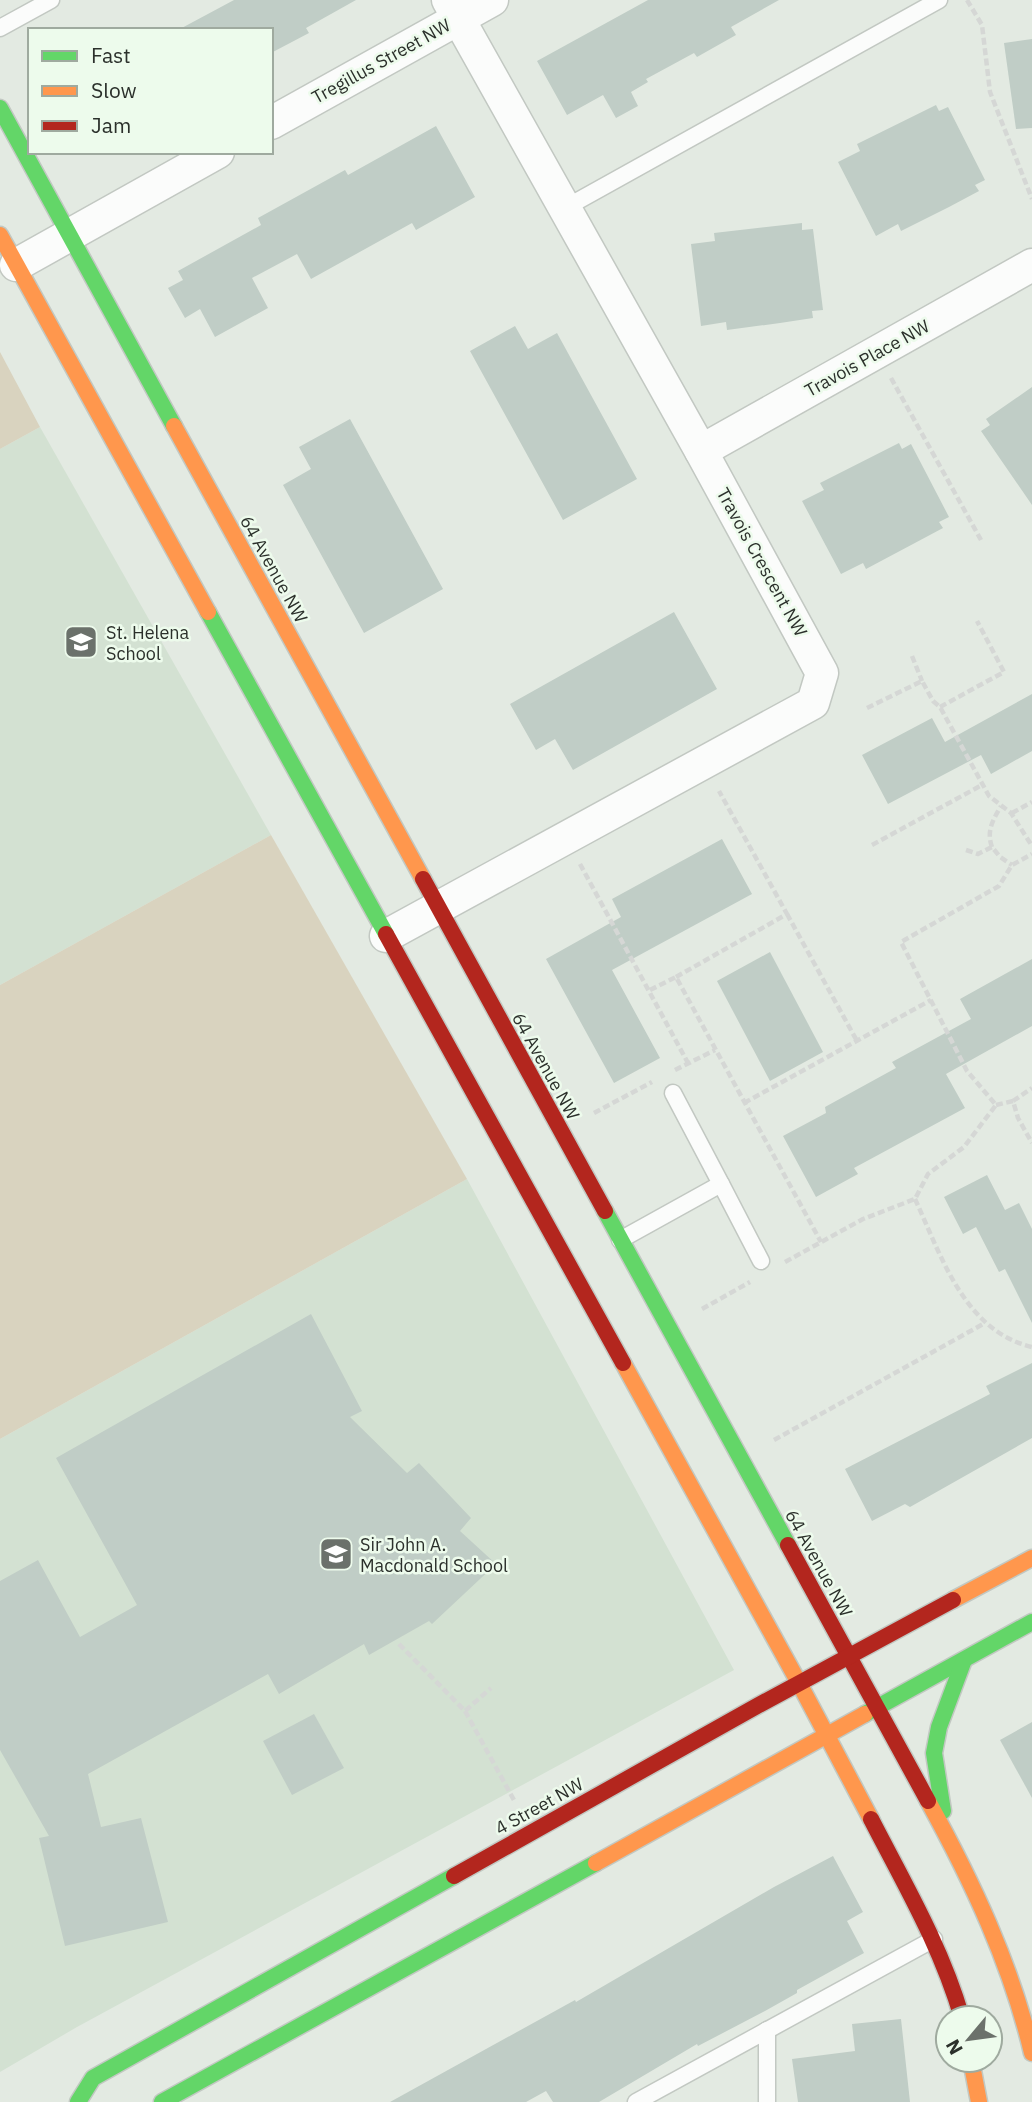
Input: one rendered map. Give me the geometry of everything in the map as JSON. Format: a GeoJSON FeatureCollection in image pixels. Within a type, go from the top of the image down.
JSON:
{"type":"FeatureCollection","features":[{"type":"Feature","properties":{"kind":"main road","name":"64 Avenue NW"},"geometry":{"type":"LineString","coordinates":[[0,108],[947,1837],[989,1922],[1015,1989],[1032,2053]]}},
{"type":"Feature","properties":{"kind":"main road"},"geometry":{"type":"LineString","coordinates":[[0,235],[799,1683],[825,1736],[901,1872],[950,1977],[958,2004]]}},
{"type":"Feature","properties":{"kind":"main road","name":"4 Street NW"},"geometry":{"type":"LineString","coordinates":[[78,2102],[93,2078],[799,1683],[1032,1558]]}},
{"type":"Feature","properties":{"kind":"main road"},"geometry":{"type":"LineString","coordinates":[[162,2102],[1032,1622]]}},
{"type":"Feature","properties":{"kind":"main road"},"geometry":{"type":"LineString","coordinates":[[947,1837],[934,1753],[939,1727],[964,1660]]}},
{"type":"Feature","properties":{"kind":"main road"},"geometry":{"type":"LineString","coordinates":[[974,2074],[979,2102]]}},
{"type":"Feature","properties":{"kind":"street","name":"Tregillus Street NW"},"geometry":{"type":"LineString","coordinates":[[273,122],[453,9],[492,0]]}},
{"type":"Feature","properties":{"kind":"street","name":"Travois Crescent NW"},"geometry":{"type":"LineString","coordinates":[[386,936],[813,702],[822,673],[453,9]]}},
{"type":"Feature","properties":{"kind":"street"},"geometry":{"type":"LineString","coordinates":[[16,265],[214,154]]}},
{"type":"Feature","properties":{"kind":"street","name":"Travois Place NW"},"geometry":{"type":"LineString","coordinates":[[701,451],[1032,265]]}},
{"type":"Feature","properties":{"kind":"lane"},"geometry":{"type":"LineString","coordinates":[[0,28],[51,0]]}},
{"type":"Feature","properties":{"kind":"lane"},"geometry":{"type":"LineString","coordinates":[[565,208],[939,0]]}},
{"type":"Feature","properties":{"kind":"lane"},"geometry":{"type":"LineString","coordinates":[[673,1093],[761,1268]]}},
{"type":"Feature","properties":{"kind":"lane"},"geometry":{"type":"LineString","coordinates":[[620,1240],[721,1184]]}},
{"type":"Feature","properties":{"kind":"lane"},"geometry":{"type":"LineString","coordinates":[[636,2102],[934,1940]]}},
{"type":"Feature","properties":{"kind":"lane"},"geometry":{"type":"LineString","coordinates":[[767,2030],[767,2102]]}},
{"type":"Feature","properties":{"kind":"path"},"geometry":{"type":"LineString","coordinates":[[967,0],[982,25],[990,92],[1032,199]]}},
{"type":"Feature","properties":{"kind":"path"},"geometry":{"type":"LineString","coordinates":[[890,376],[981,540]]}},
{"type":"Feature","properties":{"kind":"path"},"geometry":{"type":"LineString","coordinates":[[940,707],[1004,671],[977,621]]}},
{"type":"Feature","properties":{"kind":"path"},"geometry":{"type":"LineString","coordinates":[[912,656],[922,681],[933,701],[940,707],[982,785],[989,796],[1012,813],[1032,846]]}},
{"type":"Feature","properties":{"kind":"path"},"geometry":{"type":"LineString","coordinates":[[867,708],[922,681]]}},
{"type":"Feature","properties":{"kind":"path"},"geometry":{"type":"LineString","coordinates":[[872,845],[982,785]]}},
{"type":"Feature","properties":{"kind":"path"},"geometry":{"type":"LineString","coordinates":[[716,787],[857,1041]]}},
{"type":"Feature","properties":{"kind":"path"},"geometry":{"type":"LineString","coordinates":[[1012,813],[1032,802]]}},
{"type":"Feature","properties":{"kind":"path"},"geometry":{"type":"LineString","coordinates":[[1001,806],[992,822],[988,837],[1000,857],[1013,865]]}},
{"type":"Feature","properties":{"kind":"path"},"geometry":{"type":"LineString","coordinates":[[966,850],[978,854],[992,847]]}},
{"type":"Feature","properties":{"kind":"path"},"geometry":{"type":"LineString","coordinates":[[996,1105],[967,1071],[901,942],[999,886],[1013,865],[1032,854]]}},
{"type":"Feature","properties":{"kind":"path"},"geometry":{"type":"LineString","coordinates":[[579,862],[688,1063]]}},
{"type":"Feature","properties":{"kind":"path"},"geometry":{"type":"LineString","coordinates":[[650,990],[787,914]]}},
{"type":"Feature","properties":{"kind":"path"},"geometry":{"type":"LineString","coordinates":[[676,977],[821,1242]]}},
{"type":"Feature","properties":{"kind":"path"},"geometry":{"type":"LineString","coordinates":[[744,1103],[931,1000]]}},
{"type":"Feature","properties":{"kind":"path"},"geometry":{"type":"LineString","coordinates":[[785,1262],[863,1219],[915,1199],[928,1174],[964,1147],[996,1105],[1013,1101],[1032,1087]]}},
{"type":"Feature","properties":{"kind":"path"},"geometry":{"type":"LineString","coordinates":[[1013,1101],[1018,1118],[1032,1143]]}},
{"type":"Feature","properties":{"kind":"path"},"geometry":{"type":"LineString","coordinates":[[915,1199],[956,1285],[985,1323],[1016,1343],[1032,1347]]}},
{"type":"Feature","properties":{"kind":"path"},"geometry":{"type":"LineString","coordinates":[[702,1309],[761,1268]]}},
{"type":"Feature","properties":{"kind":"path"},"geometry":{"type":"LineString","coordinates":[[774,1440],[985,1323]]}},
{"type":"Feature","properties":{"kind":"path"},"geometry":{"type":"LineString","coordinates":[[399,1644],[465,1711],[517,1806]]}},
{"type":"Feature","properties":{"kind":"path"},"geometry":{"type":"LineString","coordinates":[[465,1711],[491,1688]]}},
{"type":"Feature","properties":{"kind":"shaded area"},"geometry":{"type":"Polygon","coordinates":[[[0,352],[40,427],[0,449],[0,352]]]}},
{"type":"Feature","properties":{"kind":"shaded area","name":"St. Helena School"},"geometry":{"type":"Polygon","coordinates":[[[40,427],[271,835],[0,985],[0,449],[40,427]]]}},
{"type":"Feature","properties":{"kind":"shaded area"},"geometry":{"type":"Polygon","coordinates":[[[271,835],[467,1179],[0,1439],[0,985],[271,835]]]}},
{"type":"Feature","properties":{"kind":"shaded area","name":"Sir John A. Macdonald School"},"geometry":{"type":"Polygon","coordinates":[[[467,1179],[734,1670],[77,2027],[0,2072],[0,1439],[467,1179]]]}},
{"type":"Feature","properties":{"kind":"building"},"geometry":{"type":"Polygon","coordinates":[[[234,0],[356,0],[306,28],[309,33],[273,52],[273,28],[182,28],[234,0]]]}},
{"type":"Feature","properties":{"kind":"building"},"geometry":{"type":"Polygon","coordinates":[[[648,0],[779,0],[731,27],[736,35],[697,57],[694,53],[646,79],[648,82],[631,92],[638,106],[616,118],[603,95],[567,115],[537,61],[648,0]]]}},
{"type":"Feature","properties":{"kind":"building"},"geometry":{"type":"Polygon","coordinates":[[[1032,39],[1032,128],[1016,129],[1004,43],[1032,39]]]}},
{"type":"Feature","properties":{"kind":"building"},"geometry":{"type":"Polygon","coordinates":[[[936,105],[939,111],[948,107],[985,180],[975,185],[979,191],[949,207],[901,231],[898,224],[876,236],[838,162],[860,151],[857,144],[936,105]]]}},
{"type":"Feature","properties":{"kind":"building"},"geometry":{"type":"Polygon","coordinates":[[[436,126],[475,197],[416,230],[412,223],[311,279],[297,254],[252,278],[268,308],[215,337],[200,309],[185,318],[168,288],[183,280],[178,271],[261,225],[258,218],[345,170],[348,175],[436,126]]]}},
{"type":"Feature","properties":{"kind":"building"},"geometry":{"type":"Polygon","coordinates":[[[802,223],[802,230],[813,229],[823,310],[812,311],[813,318],[727,330],[726,322],[701,326],[691,244],[715,241],[714,233],[802,223]]]}},
{"type":"Feature","properties":{"kind":"building"},"geometry":{"type":"Polygon","coordinates":[[[515,326],[528,349],[557,333],[637,479],[563,520],[470,351],[515,326]]]}},
{"type":"Feature","properties":{"kind":"building"},"geometry":{"type":"Polygon","coordinates":[[[1032,387],[1032,505],[981,431],[990,425],[986,419],[1032,387]]]}},
{"type":"Feature","properties":{"kind":"building"},"geometry":{"type":"Polygon","coordinates":[[[350,419],[443,589],[364,633],[283,485],[311,469],[299,447],[350,419]]]}},
{"type":"Feature","properties":{"kind":"building"},"geometry":{"type":"Polygon","coordinates":[[[899,443],[902,449],[911,444],[949,517],[939,522],[943,528],[866,569],[863,563],[841,574],[802,501],[824,490],[820,483],[899,443]]]}},
{"type":"Feature","properties":{"kind":"building"},"geometry":{"type":"Polygon","coordinates":[[[674,612],[717,689],[573,770],[555,739],[536,750],[510,704],[674,612]]]}},
{"type":"Feature","properties":{"kind":"building"},"geometry":{"type":"Polygon","coordinates":[[[1032,694],[1032,751],[991,774],[981,755],[888,804],[862,755],[932,718],[945,742],[1032,694]]]}},
{"type":"Feature","properties":{"kind":"building"},"geometry":{"type":"Polygon","coordinates":[[[722,839],[752,894],[612,970],[660,1058],[614,1083],[546,959],[621,917],[612,899],[722,839]]]}},
{"type":"Feature","properties":{"kind":"building"},"geometry":{"type":"Polygon","coordinates":[[[770,952],[823,1052],[770,1081],[717,981],[770,952]]]}},
{"type":"Feature","properties":{"kind":"building"},"geometry":{"type":"Polygon","coordinates":[[[1032,959],[1032,1026],[946,1074],[965,1108],[854,1168],[858,1174],[816,1197],[783,1136],[826,1113],[825,1107],[896,1068],[892,1062],[971,1019],[960,999],[1032,959]]]}},
{"type":"Feature","properties":{"kind":"building"},"geometry":{"type":"Polygon","coordinates":[[[987,1175],[1005,1210],[1019,1203],[1032,1229],[1032,1323],[1005,1269],[999,1272],[976,1227],[963,1234],[944,1197],[987,1175]]]}},
{"type":"Feature","properties":{"kind":"building"},"geometry":{"type":"Polygon","coordinates":[[[311,1314],[362,1411],[350,1417],[407,1473],[419,1463],[471,1518],[460,1531],[496,1564],[432,1624],[429,1621],[369,1655],[364,1644],[279,1694],[268,1674],[88,1774],[101,1827],[141,1818],[168,1922],[65,1946],[39,1838],[49,1836],[0,1750],[0,1581],[38,1560],[80,1637],[137,1605],[56,1458],[311,1314]]]}},
{"type":"Feature","properties":{"kind":"building"},"geometry":{"type":"Polygon","coordinates":[[[1032,1363],[1032,1438],[910,1507],[905,1504],[872,1521],[845,1469],[990,1394],[986,1386],[1032,1363]]]}},
{"type":"Feature","properties":{"kind":"building"},"geometry":{"type":"Polygon","coordinates":[[[314,1714],[344,1768],[292,1795],[263,1741],[314,1714]]]}},
{"type":"Feature","properties":{"kind":"building"},"geometry":{"type":"Polygon","coordinates":[[[1032,1722],[1032,1798],[1000,1740],[1032,1722]]]}},
{"type":"Feature","properties":{"kind":"building"},"geometry":{"type":"Polygon","coordinates":[[[833,1856],[863,1912],[847,1921],[864,1953],[765,2011],[698,2046],[697,2044],[599,2102],[553,2102],[546,2091],[526,2102],[390,2102],[575,2000],[576,2002],[774,1887],[833,1856]]]}},
{"type":"Feature","properties":{"kind":"building"},"geometry":{"type":"Polygon","coordinates":[[[901,2019],[910,2102],[798,2102],[792,2059],[855,2051],[852,2024],[901,2019]]]}},
{"type":"Feature","properties":{"kind":"traffic: fast"},"geometry":{"type":"LineString","coordinates":[[0,108],[174,426]]}},
{"type":"Feature","properties":{"kind":"traffic: fast"},"geometry":{"type":"LineString","coordinates":[[208,612],[386,934]]}},
{"type":"Feature","properties":{"kind":"traffic: fast"},"geometry":{"type":"LineString","coordinates":[[605,1211],[788,1545]]}},
{"type":"Feature","properties":{"kind":"traffic: fast"},"geometry":{"type":"LineString","coordinates":[[865,1714],[1032,1622]]}},
{"type":"Feature","properties":{"kind":"traffic: fast"},"geometry":{"type":"LineString","coordinates":[[943,1811],[934,1753],[939,1727],[964,1660]]}},
{"type":"Feature","properties":{"kind":"traffic: fast"},"geometry":{"type":"LineString","coordinates":[[162,2102],[596,1863]]}},
{"type":"Feature","properties":{"kind":"traffic: fast"},"geometry":{"type":"LineString","coordinates":[[78,2102],[93,2078],[454,1876]]}},
{"type":"Feature","properties":{"kind":"traffic: slow"},"geometry":{"type":"LineString","coordinates":[[0,235],[208,612]]}},
{"type":"Feature","properties":{"kind":"traffic: slow"},"geometry":{"type":"LineString","coordinates":[[174,426],[423,879]]}},
{"type":"Feature","properties":{"kind":"traffic: slow"},"geometry":{"type":"LineString","coordinates":[[623,1363],[871,1819]]}},
{"type":"Feature","properties":{"kind":"traffic: slow"},"geometry":{"type":"LineString","coordinates":[[953,1600],[1032,1558]]}},
{"type":"Feature","properties":{"kind":"traffic: slow"},"geometry":{"type":"LineString","coordinates":[[596,1863],[865,1714]]}},
{"type":"Feature","properties":{"kind":"traffic: slow"},"geometry":{"type":"LineString","coordinates":[[928,1801],[989,1924],[1013,1987],[1032,2053]]}},
{"type":"Feature","properties":{"kind":"traffic: slow"},"geometry":{"type":"LineString","coordinates":[[974,2074],[979,2102]]}},
{"type":"Feature","properties":{"kind":"traffic: jam"},"geometry":{"type":"LineString","coordinates":[[423,879],[605,1211]]}},
{"type":"Feature","properties":{"kind":"traffic: jam"},"geometry":{"type":"LineString","coordinates":[[386,934],[623,1363]]}},
{"type":"Feature","properties":{"kind":"traffic: jam"},"geometry":{"type":"LineString","coordinates":[[788,1545],[928,1801]]}},
{"type":"Feature","properties":{"kind":"traffic: jam"},"geometry":{"type":"LineString","coordinates":[[454,1876],[757,1706],[953,1600]]}},
{"type":"Feature","properties":{"kind":"traffic: jam"},"geometry":{"type":"LineString","coordinates":[[871,1819],[933,1941],[957,2004]]}},
{"type":"Feature","properties":{"kind":"place","name":"St. Helena School"},"geometry":{"type":"Point","coordinates":[81,642]}},
{"type":"Feature","properties":{"kind":"place","name":"Sir John A. Macdonald School"},"geometry":{"type":"Point","coordinates":[336,1554]}}]}
